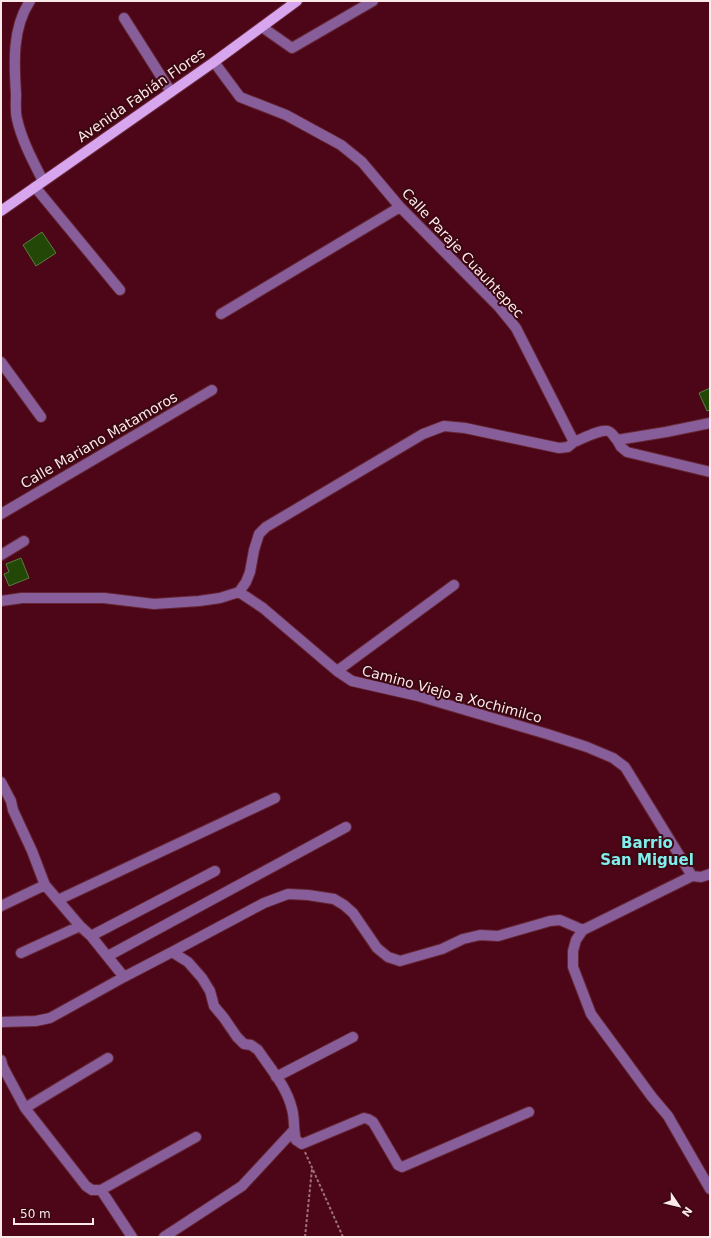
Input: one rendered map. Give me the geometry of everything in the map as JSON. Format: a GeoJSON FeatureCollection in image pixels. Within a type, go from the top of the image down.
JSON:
{"type":"FeatureCollection","features":[{"type":"Feature","properties":{"kind":"main road","name":"Avenida Fabián Flores"},"geometry":{"type":"LineString","coordinates":[[1,211],[214,62],[297,1]]}},
{"type":"Feature","properties":{"kind":"street"},"geometry":{"type":"LineString","coordinates":[[30,1],[25,8],[16,39],[14,61],[17,118],[39,184],[120,290]]}},
{"type":"Feature","properties":{"kind":"street"},"geometry":{"type":"LineString","coordinates":[[262,26],[292,48],[373,1]]}},
{"type":"Feature","properties":{"kind":"street"},"geometry":{"type":"LineString","coordinates":[[124,18],[171,92]]}},
{"type":"Feature","properties":{"kind":"street","name":"Calle Paraje Cuauhtepec"},"geometry":{"type":"LineString","coordinates":[[214,62],[240,97],[286,115],[340,145],[362,162],[400,208],[499,307],[516,328],[574,442]]}},
{"type":"Feature","properties":{"kind":"street"},"geometry":{"type":"LineString","coordinates":[[221,314],[400,208]]}},
{"type":"Feature","properties":{"kind":"street"},"geometry":{"type":"LineString","coordinates":[[1,362],[41,417]]}},
{"type":"Feature","properties":{"kind":"street","name":"Calle Mariano Matamoros"},"geometry":{"type":"LineString","coordinates":[[1,514],[212,390]]}},
{"type":"Feature","properties":{"kind":"street"},"geometry":{"type":"LineString","coordinates":[[617,440],[710,424]]}},
{"type":"Feature","properties":{"kind":"street"},"geometry":{"type":"LineString","coordinates":[[1,600],[22,598],[104,598],[154,604],[199,601],[220,598],[239,592],[246,582],[250,572],[259,534],[266,527],[423,434],[444,426],[465,428],[559,448],[568,447],[574,442],[601,431],[608,431],[612,433],[621,447],[628,452],[710,472]]}},
{"type":"Feature","properties":{"kind":"street"},"geometry":{"type":"LineString","coordinates":[[1,554],[24,541]]}},
{"type":"Feature","properties":{"kind":"street"},"geometry":{"type":"LineString","coordinates":[[337,671],[454,585]]}},
{"type":"Feature","properties":{"kind":"street","name":"Camino Viejo a Xochimilco"},"geometry":{"type":"LineString","coordinates":[[239,592],[263,608],[337,671],[352,681],[418,696],[587,747],[613,758],[625,767],[692,876]]}},
{"type":"Feature","properties":{"kind":"street"},"geometry":{"type":"LineString","coordinates":[[1,782],[11,801],[45,885],[80,926],[91,936],[124,977]]}},
{"type":"Feature","properties":{"kind":"street"},"geometry":{"type":"LineString","coordinates":[[58,900],[275,798]]}},
{"type":"Feature","properties":{"kind":"street"},"geometry":{"type":"LineString","coordinates":[[108,956],[346,827]]}},
{"type":"Feature","properties":{"kind":"street"},"geometry":{"type":"LineString","coordinates":[[91,936],[215,871]]}},
{"type":"Feature","properties":{"kind":"street"},"geometry":{"type":"LineString","coordinates":[[710,874],[701,877],[692,876],[583,930],[576,940],[573,951],[573,967],[590,1014],[668,1116],[710,1189]]}},
{"type":"Feature","properties":{"kind":"street"},"geometry":{"type":"LineString","coordinates":[[1,906],[45,885]]}},
{"type":"Feature","properties":{"kind":"street"},"geometry":{"type":"LineString","coordinates":[[1,1022],[36,1021],[50,1018],[264,903],[288,894],[334,899],[353,913],[377,948],[388,957],[400,961],[442,948],[463,939],[480,935],[498,936],[550,921],[560,920],[583,930]]}},
{"type":"Feature","properties":{"kind":"street"},"geometry":{"type":"LineString","coordinates":[[21,953],[80,926]]}},
{"type":"Feature","properties":{"kind":"street"},"geometry":{"type":"LineString","coordinates":[[172,952],[188,962],[202,978],[210,991],[214,1006],[237,1038],[244,1044],[251,1045],[258,1050],[287,1095],[292,1110],[293,1131],[296,1140],[302,1144],[364,1118],[373,1122],[398,1164],[402,1167],[529,1112]]}},
{"type":"Feature","properties":{"kind":"street"},"geometry":{"type":"LineString","coordinates":[[276,1077],[353,1037]]}},
{"type":"Feature","properties":{"kind":"street"},"geometry":{"type":"LineString","coordinates":[[25,1108],[108,1058]]}},
{"type":"Feature","properties":{"kind":"street"},"geometry":{"type":"LineString","coordinates":[[1,1060],[3,1067],[25,1108],[86,1186],[92,1190],[101,1190],[196,1138]]}},
{"type":"Feature","properties":{"kind":"street"},"geometry":{"type":"LineString","coordinates":[[164,1237],[242,1186],[293,1131]]}},
{"type":"Feature","properties":{"kind":"street"},"geometry":{"type":"LineString","coordinates":[[101,1190],[132,1237]]}},
{"type":"Feature","properties":{"kind":"path"},"geometry":{"type":"LineString","coordinates":[[302,1144],[343,1237]]}},
{"type":"Feature","properties":{"kind":"path"},"geometry":{"type":"LineString","coordinates":[[305,1237],[312,1168]]}},
{"type":"Feature","properties":{"kind":"building"},"geometry":{"type":"Polygon","coordinates":[[[42,232],[56,253],[36,266],[23,245],[42,232]]]}},
{"type":"Feature","properties":{"kind":"building"},"geometry":{"type":"Polygon","coordinates":[[[710,388],[710,410],[707,411],[699,393],[710,388]]]}},
{"type":"Feature","properties":{"kind":"building"},"geometry":{"type":"Polygon","coordinates":[[[21,558],[29,578],[9,586],[4,574],[9,572],[6,564],[21,558]]]}},
{"type":"Feature","properties":{"kind":"district","name":"Barrio San Miguel"},"geometry":{"type":"Point","coordinates":[647,852]}}]}
